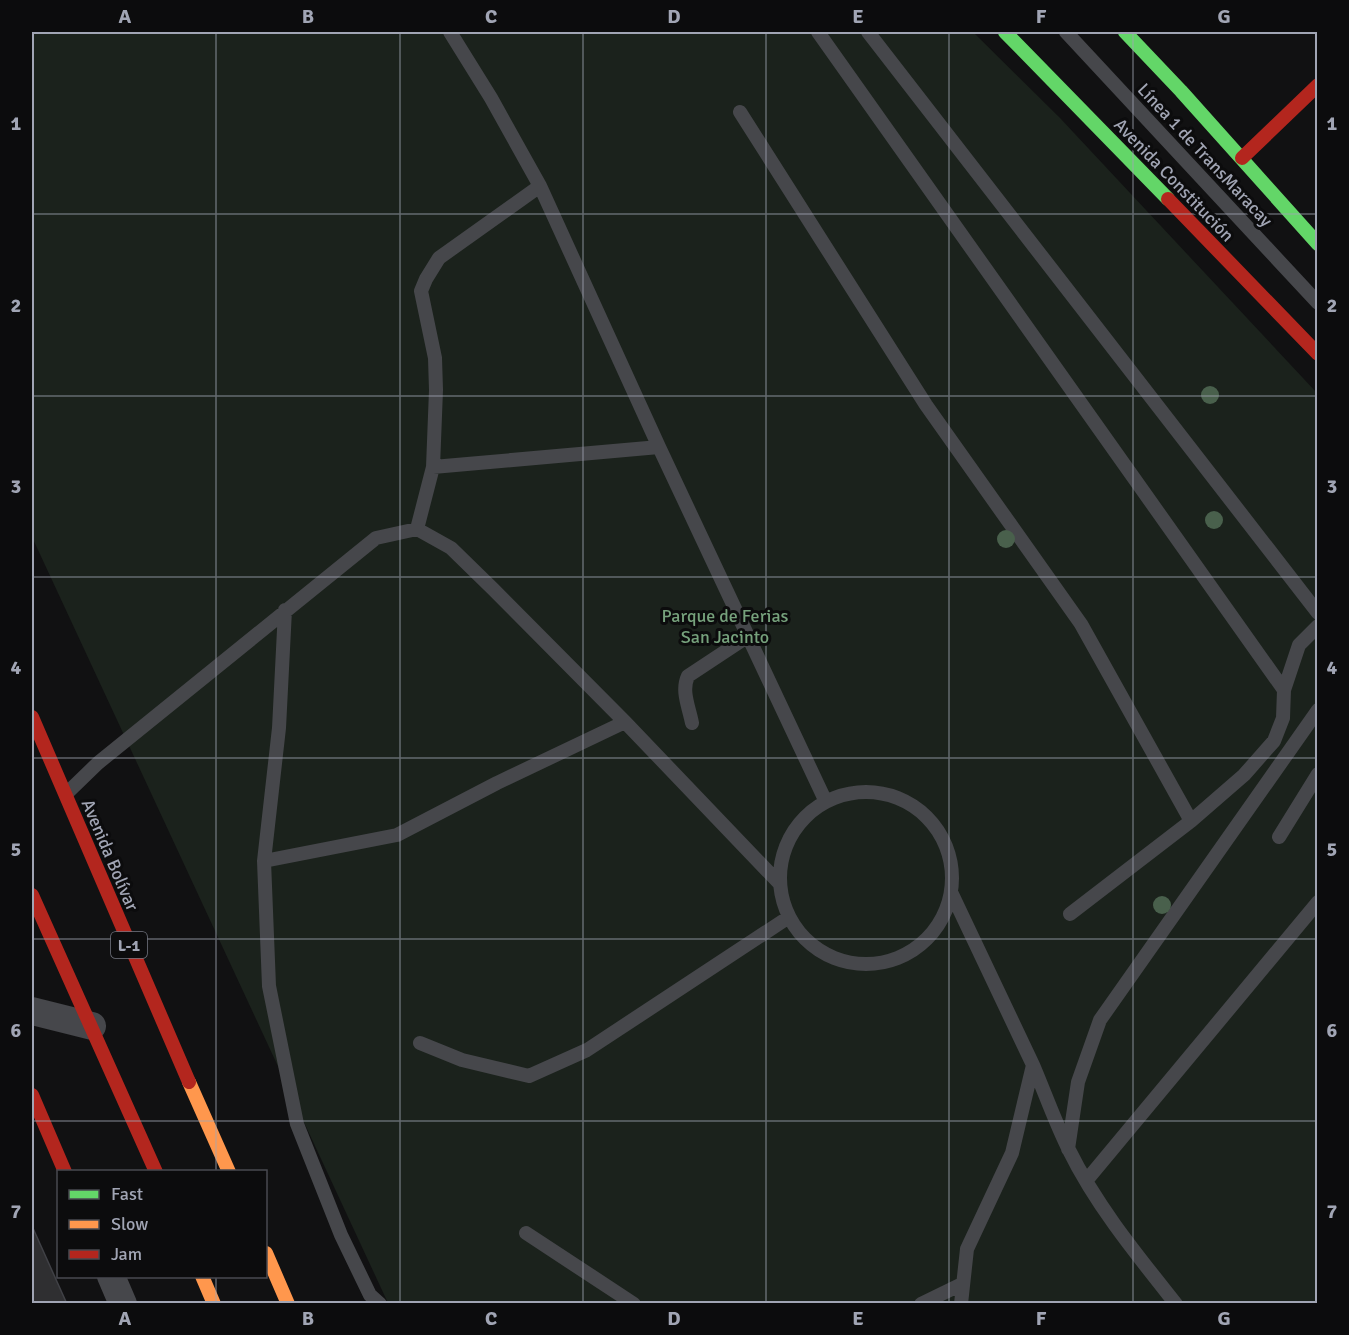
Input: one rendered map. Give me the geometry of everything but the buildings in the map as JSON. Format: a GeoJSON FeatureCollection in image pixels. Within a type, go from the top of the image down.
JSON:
{"type":"FeatureCollection","features":[{"type":"Feature","properties":{"kind":"street","name":"Avenida Constitución"},"geometry":{"type":"LineString","coordinates":[[1005,32],[1317,354]]}},
{"type":"Feature","properties":{"kind":"street"},"geometry":{"type":"LineString","coordinates":[[1125,32],[1242,158],[1317,244]]}},
{"type":"Feature","properties":{"kind":"street"},"geometry":{"type":"LineString","coordinates":[[1242,158],[1317,84]]}},
{"type":"Feature","properties":{"kind":"street","name":"Avenida Bolívar"},"geometry":{"type":"LineString","coordinates":[[32,717],[126,939],[228,1170]]}},
{"type":"Feature","properties":{"kind":"street"},"geometry":{"type":"LineString","coordinates":[[32,899],[92,1026],[155,1170]]}},
{"type":"Feature","properties":{"kind":"street"},"geometry":{"type":"LineString","coordinates":[[32,1011],[92,1026]]}},
{"type":"Feature","properties":{"kind":"street"},"geometry":{"type":"LineString","coordinates":[[32,1095],[64,1170]]}},
{"type":"Feature","properties":{"kind":"street"},"geometry":{"type":"LineString","coordinates":[[267,1255],[288,1304]]}},
{"type":"Feature","properties":{"kind":"street"},"geometry":{"type":"LineString","coordinates":[[112,1278],[123,1304]]}},
{"type":"Feature","properties":{"kind":"street"},"geometry":{"type":"LineString","coordinates":[[203,1278],[214,1304]]}},
{"type":"Feature","properties":{"kind":"lane"},"geometry":{"type":"LineString","coordinates":[[450,32],[491,98],[540,186],[747,637],[826,802]]}},
{"type":"Feature","properties":{"kind":"lane"},"geometry":{"type":"LineString","coordinates":[[818,32],[1284,690]]}},
{"type":"Feature","properties":{"kind":"lane"},"geometry":{"type":"LineString","coordinates":[[868,32],[1317,613]]}},
{"type":"Feature","properties":{"kind":"lane","name":"Línea 1 de TransMaracay"},"geometry":{"type":"LineString","coordinates":[[1066,32],[1317,303]]}},
{"type":"Feature","properties":{"kind":"lane"},"geometry":{"type":"LineString","coordinates":[[740,112],[926,405],[1081,624],[1191,820]]}},
{"type":"Feature","properties":{"kind":"lane"},"geometry":{"type":"LineString","coordinates":[[417,530],[432,467],[436,390],[435,358],[421,291],[439,258],[540,186]]}},
{"type":"Feature","properties":{"kind":"lane"},"geometry":{"type":"LineString","coordinates":[[432,467],[659,447]]}},
{"type":"Feature","properties":{"kind":"lane"},"geometry":{"type":"LineString","coordinates":[[65,795],[98,763],[376,538],[417,530],[451,549],[625,722],[779,883]]}},
{"type":"Feature","properties":{"kind":"lane"},"geometry":{"type":"LineString","coordinates":[[285,610],[279,728],[264,861],[269,987],[297,1124],[341,1235],[370,1295],[380,1304]]}},
{"type":"Feature","properties":{"kind":"lane"},"geometry":{"type":"LineString","coordinates":[[1070,914],[1191,820],[1244,775],[1274,741],[1283,718],[1284,690],[1299,645],[1317,626]]}},
{"type":"Feature","properties":{"kind":"lane"},"geometry":{"type":"LineString","coordinates":[[692,723],[685,691],[688,676],[747,637]]}},
{"type":"Feature","properties":{"kind":"lane"},"geometry":{"type":"LineString","coordinates":[[1068,1149],[1078,1082],[1100,1020],[1317,710]]}},
{"type":"Feature","properties":{"kind":"lane"},"geometry":{"type":"LineString","coordinates":[[264,861],[397,835],[497,783],[625,722]]}},
{"type":"Feature","properties":{"kind":"lane"},"geometry":{"type":"LineString","coordinates":[[1279,837],[1317,774]]}},
{"type":"Feature","properties":{"kind":"lane"},"geometry":{"type":"LineString","coordinates":[[869,792],[896,798],[919,811],[943,839],[951,865],[951,892],[942,918],[927,939],[905,955],[879,963],[843,962],[811,945],[798,932],[789,917],[782,900],[779,883],[782,856],[792,832],[803,818],[826,802],[851,793],[869,792]]}},
{"type":"Feature","properties":{"kind":"lane"},"geometry":{"type":"LineString","coordinates":[[951,892],[1033,1065],[1068,1149],[1086,1181],[1134,1252],[1176,1304]]}},
{"type":"Feature","properties":{"kind":"lane"},"geometry":{"type":"LineString","coordinates":[[1086,1181],[1317,902]]}},
{"type":"Feature","properties":{"kind":"lane"},"geometry":{"type":"LineString","coordinates":[[420,1043],[462,1060],[529,1076],[588,1050],[789,917]]}},
{"type":"Feature","properties":{"kind":"lane"},"geometry":{"type":"LineString","coordinates":[[961,1304],[967,1249],[1012,1153],[1033,1065]]}},
{"type":"Feature","properties":{"kind":"lane"},"geometry":{"type":"LineString","coordinates":[[526,1233],[634,1304]]}},
{"type":"Feature","properties":{"kind":"lane"},"geometry":{"type":"LineString","coordinates":[[921,1304],[962,1284]]}},
{"type":"Feature","properties":{"kind":"green space","name":"Parque de Ferias San Jacinto"},"geometry":{"type":"Polygon","coordinates":[[[32,32],[973,32],[1060,118],[1317,393],[1317,1303],[388,1303],[32,537],[32,32]]]}},
{"type":"Feature","properties":{"kind":"traffic: fast"},"geometry":{"type":"LineString","coordinates":[[1005,32],[1168,199]]}},
{"type":"Feature","properties":{"kind":"traffic: fast"},"geometry":{"type":"LineString","coordinates":[[1125,32],[1318,244]]}},
{"type":"Feature","properties":{"kind":"traffic: slow"},"geometry":{"type":"LineString","coordinates":[[189,1082],[228,1170]]}},
{"type":"Feature","properties":{"kind":"traffic: slow"},"geometry":{"type":"LineString","coordinates":[[267,1255],[288,1304]]}},
{"type":"Feature","properties":{"kind":"traffic: slow"},"geometry":{"type":"LineString","coordinates":[[203,1278],[214,1304]]}},
{"type":"Feature","properties":{"kind":"traffic: jam"},"geometry":{"type":"LineString","coordinates":[[1242,158],[1318,85]]}},
{"type":"Feature","properties":{"kind":"traffic: jam"},"geometry":{"type":"LineString","coordinates":[[1168,199],[1318,354]]}},
{"type":"Feature","properties":{"kind":"traffic: jam"},"geometry":{"type":"LineString","coordinates":[[32,717],[189,1082]]}},
{"type":"Feature","properties":{"kind":"traffic: jam"},"geometry":{"type":"LineString","coordinates":[[32,895],[155,1170]]}},
{"type":"Feature","properties":{"kind":"traffic: jam"},"geometry":{"type":"LineString","coordinates":[[32,1095],[64,1170]]}}]}
